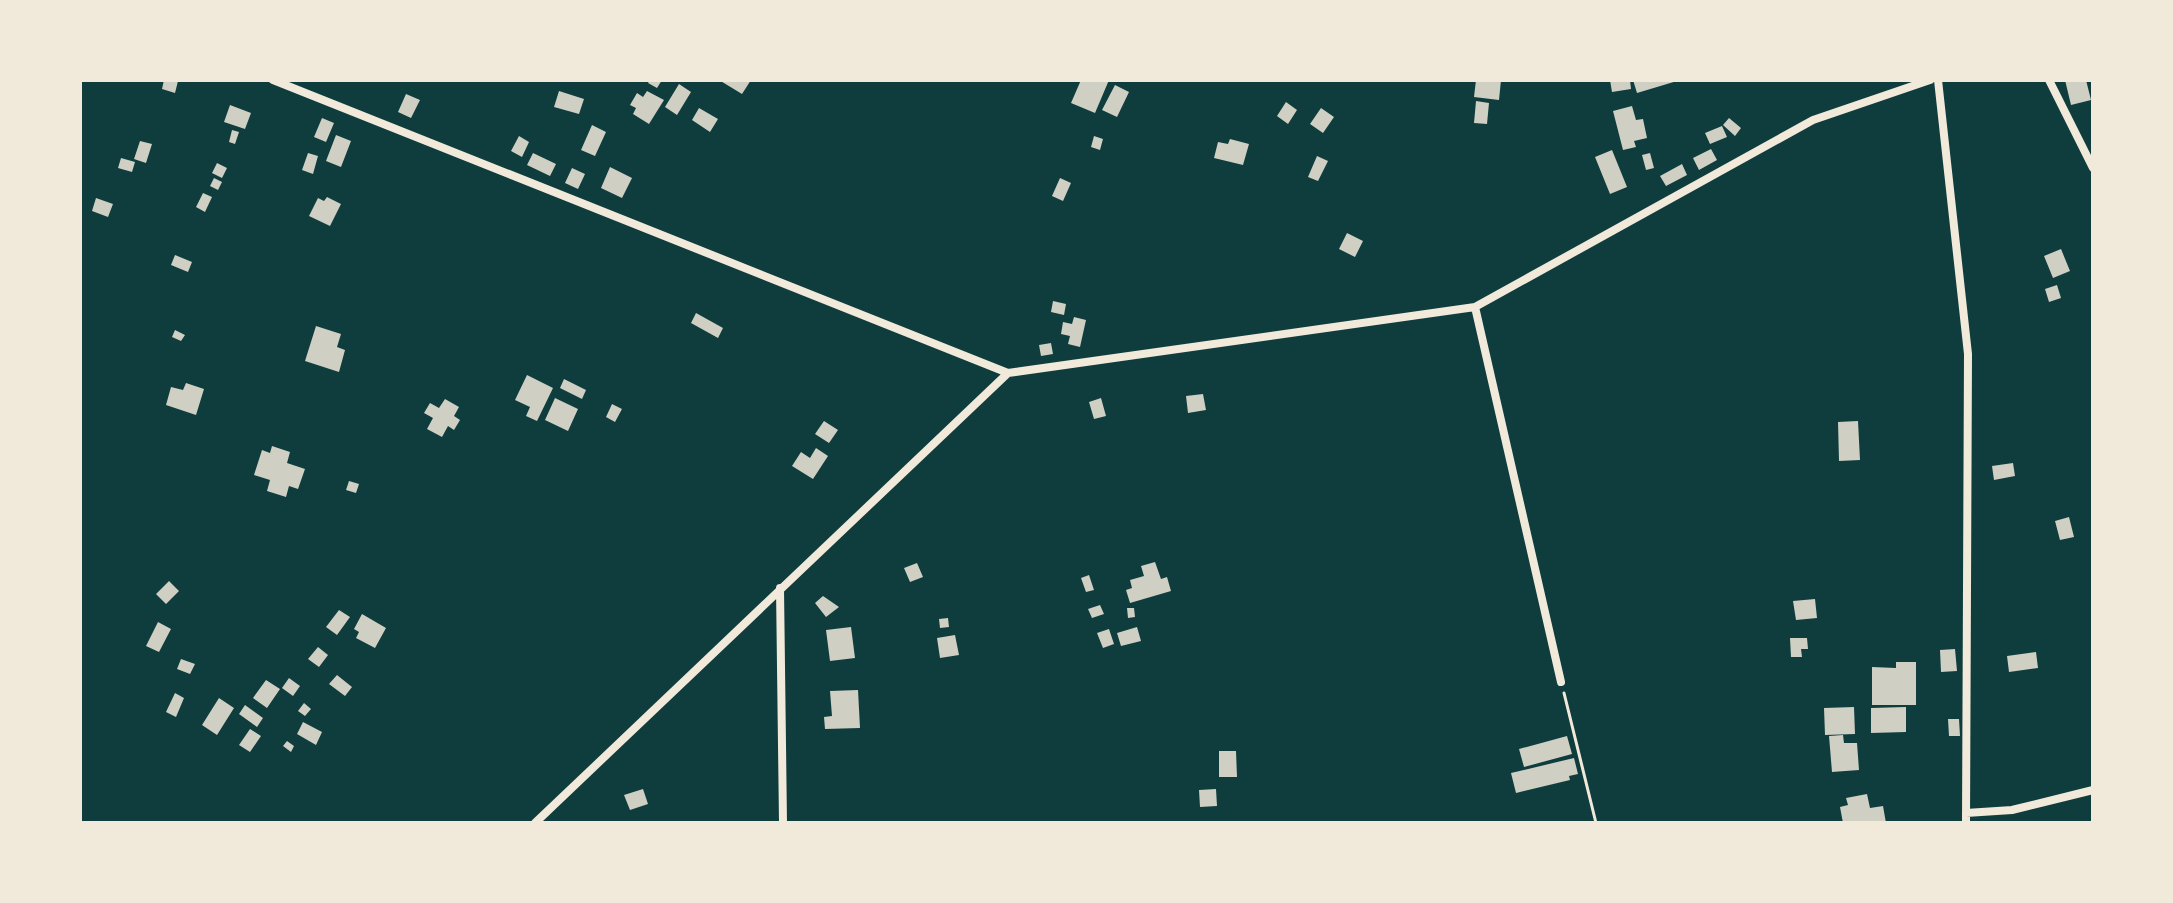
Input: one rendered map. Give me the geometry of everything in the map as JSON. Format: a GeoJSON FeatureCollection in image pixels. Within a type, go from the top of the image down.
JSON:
{"type":"FeatureCollection","features":[{"type":"Feature","properties":{"kind":"street"},"geometry":{"type":"LineString","coordinates":[[273,80],[1008,373],[1475,307],[1813,120],[1930,80]]}},
{"type":"Feature","properties":{"kind":"street"},"geometry":{"type":"LineString","coordinates":[[1938,80],[1968,354],[1966,818],[2093,790]]}},
{"type":"Feature","properties":{"kind":"street"},"geometry":{"type":"LineString","coordinates":[[2049,80],[2093,168]]}},
{"type":"Feature","properties":{"kind":"street"},"geometry":{"type":"LineString","coordinates":[[1475,307],[1561,682]]}},
{"type":"Feature","properties":{"kind":"street"},"geometry":{"type":"LineString","coordinates":[[535,823],[1008,373]]}},
{"type":"Feature","properties":{"kind":"street"},"geometry":{"type":"LineString","coordinates":[[780,588],[783,823]]}},
{"type":"Feature","properties":{"kind":"path"},"geometry":{"type":"LineString","coordinates":[[1561,682],[1596,823]]}},
{"type":"Feature","properties":{"kind":"building"},"geometry":{"type":"Polygon","coordinates":[[[164,80],[178,81],[175,93],[162,89],[164,80]]]}},
{"type":"Feature","properties":{"kind":"building"},"geometry":{"type":"Polygon","coordinates":[[[650,80],[662,80],[657,88],[648,83],[650,80]]]}},
{"type":"Feature","properties":{"kind":"building"},"geometry":{"type":"Polygon","coordinates":[[[719,80],[751,80],[742,94],[719,80]]]}},
{"type":"Feature","properties":{"kind":"building"},"geometry":{"type":"Polygon","coordinates":[[[1081,80],[1109,80],[1095,113],[1071,103],[1081,80]]]}},
{"type":"Feature","properties":{"kind":"building"},"geometry":{"type":"Polygon","coordinates":[[[1476,80],[1501,80],[1499,100],[1474,97],[1476,80]]]}},
{"type":"Feature","properties":{"kind":"building"},"geometry":{"type":"Polygon","coordinates":[[[1610,80],[1630,80],[1631,89],[1612,92],[1610,80]]]}},
{"type":"Feature","properties":{"kind":"building"},"geometry":{"type":"Polygon","coordinates":[[[1633,80],[1677,80],[1677,81],[1637,93],[1633,80]]]}},
{"type":"Feature","properties":{"kind":"building"},"geometry":{"type":"Polygon","coordinates":[[[2065,80],[2086,80],[2091,100],[2071,105],[2065,80]]]}},
{"type":"Feature","properties":{"kind":"building"},"geometry":{"type":"Polygon","coordinates":[[[679,84],[691,92],[677,115],[665,107],[679,84]]]}},
{"type":"Feature","properties":{"kind":"building"},"geometry":{"type":"Polygon","coordinates":[[[1115,85],[1129,92],[1117,117],[1102,110],[1115,85]]]}},
{"type":"Feature","properties":{"kind":"building"},"geometry":{"type":"Polygon","coordinates":[[[559,91],[584,99],[579,114],[554,107],[559,91]]]}},
{"type":"Feature","properties":{"kind":"building"},"geometry":{"type":"Polygon","coordinates":[[[647,91],[664,100],[649,124],[633,114],[636,108],[630,105],[637,93],[643,97],[647,91]]]}},
{"type":"Feature","properties":{"kind":"building"},"geometry":{"type":"Polygon","coordinates":[[[406,94],[420,100],[411,118],[398,112],[406,94]]]}},
{"type":"Feature","properties":{"kind":"building"},"geometry":{"type":"Polygon","coordinates":[[[1476,101],[1489,103],[1487,124],[1474,123],[1476,101]]]}},
{"type":"Feature","properties":{"kind":"building"},"geometry":{"type":"Polygon","coordinates":[[[1286,102],[1297,110],[1288,124],[1277,116],[1286,102]]]}},
{"type":"Feature","properties":{"kind":"building"},"geometry":{"type":"Polygon","coordinates":[[[230,105],[251,113],[245,129],[224,122],[230,105]]]}},
{"type":"Feature","properties":{"kind":"building"},"geometry":{"type":"Polygon","coordinates":[[[1632,106],[1636,120],[1643,119],[1647,138],[1634,141],[1636,147],[1623,150],[1613,111],[1632,106]]]}},
{"type":"Feature","properties":{"kind":"building"},"geometry":{"type":"Polygon","coordinates":[[[699,108],[718,119],[710,132],[692,120],[699,108]]]}},
{"type":"Feature","properties":{"kind":"building"},"geometry":{"type":"Polygon","coordinates":[[[1321,108],[1334,117],[1323,133],[1310,124],[1321,108]]]}},
{"type":"Feature","properties":{"kind":"building"},"geometry":{"type":"Polygon","coordinates":[[[322,118],[334,123],[326,142],[314,137],[322,118]]]}},
{"type":"Feature","properties":{"kind":"building"},"geometry":{"type":"Polygon","coordinates":[[[1729,118],[1741,128],[1735,136],[1723,125],[1729,118]]]}},
{"type":"Feature","properties":{"kind":"building"},"geometry":{"type":"Polygon","coordinates":[[[592,125],[606,132],[595,156],[581,150],[592,125]]]}},
{"type":"Feature","properties":{"kind":"building"},"geometry":{"type":"Polygon","coordinates":[[[1722,126],[1727,137],[1710,144],[1705,133],[1722,126]]]}},
{"type":"Feature","properties":{"kind":"building"},"geometry":{"type":"Polygon","coordinates":[[[232,130],[239,132],[235,144],[229,142],[232,130]]]}},
{"type":"Feature","properties":{"kind":"building"},"geometry":{"type":"Polygon","coordinates":[[[336,135],[351,141],[341,167],[326,161],[336,135]]]}},
{"type":"Feature","properties":{"kind":"building"},"geometry":{"type":"Polygon","coordinates":[[[519,136],[529,142],[522,157],[511,151],[519,136]]]}},
{"type":"Feature","properties":{"kind":"building"},"geometry":{"type":"Polygon","coordinates":[[[1094,136],[1103,139],[1100,150],[1091,147],[1094,136]]]}},
{"type":"Feature","properties":{"kind":"building"},"geometry":{"type":"Polygon","coordinates":[[[1230,139],[1249,144],[1243,165],[1214,158],[1218,142],[1228,144],[1230,139]]]}},
{"type":"Feature","properties":{"kind":"building"},"geometry":{"type":"Polygon","coordinates":[[[140,141],[152,144],[146,163],[134,159],[140,141]]]}},
{"type":"Feature","properties":{"kind":"building"},"geometry":{"type":"Polygon","coordinates":[[[1711,149],[1717,160],[1699,170],[1693,158],[1711,149]]]}},
{"type":"Feature","properties":{"kind":"building"},"geometry":{"type":"Polygon","coordinates":[[[1612,150],[1627,187],[1610,194],[1595,157],[1612,150]]]}},
{"type":"Feature","properties":{"kind":"building"},"geometry":{"type":"Polygon","coordinates":[[[308,153],[318,156],[313,174],[302,170],[308,153]]]}},
{"type":"Feature","properties":{"kind":"building"},"geometry":{"type":"Polygon","coordinates":[[[533,153],[556,164],[550,176],[527,165],[533,153]]]}},
{"type":"Feature","properties":{"kind":"building"},"geometry":{"type":"Polygon","coordinates":[[[1650,153],[1654,168],[1646,170],[1642,155],[1650,153]]]}},
{"type":"Feature","properties":{"kind":"building"},"geometry":{"type":"Polygon","coordinates":[[[1317,156],[1328,161],[1318,181],[1308,177],[1317,156]]]}},
{"type":"Feature","properties":{"kind":"building"},"geometry":{"type":"Polygon","coordinates":[[[121,158],[135,162],[132,172],[118,168],[121,158]]]}},
{"type":"Feature","properties":{"kind":"building"},"geometry":{"type":"Polygon","coordinates":[[[217,163],[227,168],[222,178],[212,173],[217,163]]]}},
{"type":"Feature","properties":{"kind":"building"},"geometry":{"type":"Polygon","coordinates":[[[1682,164],[1687,175],[1666,186],[1660,176],[1682,164]]]}},
{"type":"Feature","properties":{"kind":"building"},"geometry":{"type":"Polygon","coordinates":[[[610,167],[632,178],[622,198],[601,188],[610,167]]]}},
{"type":"Feature","properties":{"kind":"building"},"geometry":{"type":"Polygon","coordinates":[[[572,168],[585,174],[578,189],[565,183],[572,168]]]}},
{"type":"Feature","properties":{"kind":"building"},"geometry":{"type":"Polygon","coordinates":[[[214,178],[222,182],[218,190],[210,186],[214,178]]]}},
{"type":"Feature","properties":{"kind":"building"},"geometry":{"type":"Polygon","coordinates":[[[1060,178],[1071,183],[1063,201],[1052,196],[1060,178]]]}},
{"type":"Feature","properties":{"kind":"building"},"geometry":{"type":"Polygon","coordinates":[[[203,193],[212,197],[205,212],[196,207],[203,193]]]}},
{"type":"Feature","properties":{"kind":"building"},"geometry":{"type":"Polygon","coordinates":[[[327,197],[341,204],[330,226],[309,216],[318,198],[324,201],[327,197]]]}},
{"type":"Feature","properties":{"kind":"building"},"geometry":{"type":"Polygon","coordinates":[[[96,198],[113,204],[108,217],[92,211],[96,198]]]}},
{"type":"Feature","properties":{"kind":"building"},"geometry":{"type":"Polygon","coordinates":[[[1347,233],[1363,241],[1355,257],[1339,249],[1347,233]]]}},
{"type":"Feature","properties":{"kind":"building"},"geometry":{"type":"Polygon","coordinates":[[[2061,249],[2070,271],[2053,278],[2044,256],[2061,249]]]}},
{"type":"Feature","properties":{"kind":"building"},"geometry":{"type":"Polygon","coordinates":[[[175,255],[192,262],[188,272],[171,265],[175,255]]]}},
{"type":"Feature","properties":{"kind":"building"},"geometry":{"type":"Polygon","coordinates":[[[2057,285],[2061,298],[2049,302],[2045,289],[2057,285]]]}},
{"type":"Feature","properties":{"kind":"building"},"geometry":{"type":"Polygon","coordinates":[[[1053,301],[1066,304],[1064,315],[1051,312],[1053,301]]]}},
{"type":"Feature","properties":{"kind":"building"},"geometry":{"type":"Polygon","coordinates":[[[696,313],[723,328],[718,338],[691,323],[696,313]]]}},
{"type":"Feature","properties":{"kind":"building"},"geometry":{"type":"Polygon","coordinates":[[[1074,317],[1086,320],[1080,347],[1068,344],[1070,336],[1061,334],[1063,322],[1072,324],[1074,317]]]}},
{"type":"Feature","properties":{"kind":"building"},"geometry":{"type":"Polygon","coordinates":[[[316,326],[341,334],[337,347],[345,350],[339,372],[305,361],[316,326]]]}},
{"type":"Feature","properties":{"kind":"building"},"geometry":{"type":"Polygon","coordinates":[[[175,330],[185,335],[181,341],[172,337],[175,330]]]}},
{"type":"Feature","properties":{"kind":"building"},"geometry":{"type":"Polygon","coordinates":[[[1051,343],[1053,354],[1041,356],[1039,345],[1051,343]]]}},
{"type":"Feature","properties":{"kind":"building"},"geometry":{"type":"Polygon","coordinates":[[[527,375],[553,388],[537,421],[526,416],[530,407],[515,400],[527,375]]]}},
{"type":"Feature","properties":{"kind":"building"},"geometry":{"type":"Polygon","coordinates":[[[564,379],[586,390],[582,399],[560,388],[564,379]]]}},
{"type":"Feature","properties":{"kind":"building"},"geometry":{"type":"Polygon","coordinates":[[[186,383],[204,389],[196,415],[166,405],[171,387],[183,390],[186,383]]]}},
{"type":"Feature","properties":{"kind":"building"},"geometry":{"type":"Polygon","coordinates":[[[1203,394],[1206,410],[1188,413],[1186,396],[1203,394]]]}},
{"type":"Feature","properties":{"kind":"building"},"geometry":{"type":"Polygon","coordinates":[[[555,398],[578,409],[568,431],[545,420],[555,398]]]}},
{"type":"Feature","properties":{"kind":"building"},"geometry":{"type":"Polygon","coordinates":[[[1101,398],[1106,416],[1094,419],[1089,402],[1101,398]]]}},
{"type":"Feature","properties":{"kind":"building"},"geometry":{"type":"Polygon","coordinates":[[[445,399],[459,407],[454,416],[460,420],[454,430],[448,426],[442,437],[427,429],[433,418],[424,413],[430,403],[439,408],[445,399]]]}},
{"type":"Feature","properties":{"kind":"building"},"geometry":{"type":"Polygon","coordinates":[[[612,404],[622,409],[615,422],[606,417],[612,404]]]}},
{"type":"Feature","properties":{"kind":"building"},"geometry":{"type":"Polygon","coordinates":[[[824,421],[838,430],[829,443],[815,434],[824,421]]]}},
{"type":"Feature","properties":{"kind":"building"},"geometry":{"type":"Polygon","coordinates":[[[1858,421],[1860,460],[1839,461],[1838,422],[1858,421]]]}},
{"type":"Feature","properties":{"kind":"building"},"geometry":{"type":"Polygon","coordinates":[[[272,446],[290,452],[287,463],[305,469],[298,489],[289,486],[286,497],[267,491],[270,480],[254,475],[262,450],[270,453],[272,446]]]}},
{"type":"Feature","properties":{"kind":"building"},"geometry":{"type":"Polygon","coordinates":[[[816,448],[828,456],[813,479],[792,466],[801,452],[810,458],[816,448]]]}},
{"type":"Feature","properties":{"kind":"building"},"geometry":{"type":"Polygon","coordinates":[[[2013,463],[2015,476],[1994,480],[1992,466],[2013,463]]]}},
{"type":"Feature","properties":{"kind":"building"},"geometry":{"type":"Polygon","coordinates":[[[349,481],[359,484],[356,493],[346,490],[349,481]]]}},
{"type":"Feature","properties":{"kind":"building"},"geometry":{"type":"Polygon","coordinates":[[[2069,517],[2074,537],[2060,540],[2055,521],[2069,517]]]}},
{"type":"Feature","properties":{"kind":"building"},"geometry":{"type":"Polygon","coordinates":[[[1155,562],[1161,579],[1167,577],[1171,591],[1130,603],[1126,590],[1132,588],[1130,580],[1144,576],[1141,566],[1155,562]]]}},
{"type":"Feature","properties":{"kind":"building"},"geometry":{"type":"Polygon","coordinates":[[[917,563],[923,577],[910,582],[904,568],[917,563]]]}},
{"type":"Feature","properties":{"kind":"building"},"geometry":{"type":"Polygon","coordinates":[[[1089,575],[1094,590],[1086,592],[1081,578],[1089,575]]]}},
{"type":"Feature","properties":{"kind":"building"},"geometry":{"type":"Polygon","coordinates":[[[169,581],[179,591],[166,604],[156,594],[169,581]]]}},
{"type":"Feature","properties":{"kind":"building"},"geometry":{"type":"Polygon","coordinates":[[[823,596],[839,607],[826,617],[815,603],[823,596]]]}},
{"type":"Feature","properties":{"kind":"building"},"geometry":{"type":"Polygon","coordinates":[[[1815,599],[1817,618],[1796,620],[1793,601],[1815,599]]]}},
{"type":"Feature","properties":{"kind":"building"},"geometry":{"type":"Polygon","coordinates":[[[1100,605],[1104,614],[1092,618],[1088,609],[1100,605]]]}},
{"type":"Feature","properties":{"kind":"building"},"geometry":{"type":"Polygon","coordinates":[[[1127,608],[1134,608],[1135,617],[1128,618],[1127,608]]]}},
{"type":"Feature","properties":{"kind":"building"},"geometry":{"type":"Polygon","coordinates":[[[339,610],[350,617],[337,635],[326,627],[339,610]]]}},
{"type":"Feature","properties":{"kind":"building"},"geometry":{"type":"Polygon","coordinates":[[[362,614],[386,628],[375,648],[356,638],[359,632],[354,629],[362,614]]]}},
{"type":"Feature","properties":{"kind":"building"},"geometry":{"type":"Polygon","coordinates":[[[948,618],[949,627],[940,628],[939,619],[948,618]]]}},
{"type":"Feature","properties":{"kind":"building"},"geometry":{"type":"Polygon","coordinates":[[[158,622],[171,629],[159,652],[146,646],[158,622]]]}},
{"type":"Feature","properties":{"kind":"building"},"geometry":{"type":"Polygon","coordinates":[[[851,627],[855,658],[830,661],[826,630],[851,627]]]}},
{"type":"Feature","properties":{"kind":"building"},"geometry":{"type":"Polygon","coordinates":[[[1137,627],[1141,641],[1121,646],[1117,633],[1137,627]]]}},
{"type":"Feature","properties":{"kind":"building"},"geometry":{"type":"Polygon","coordinates":[[[1109,629],[1114,644],[1103,648],[1097,633],[1109,629]]]}},
{"type":"Feature","properties":{"kind":"building"},"geometry":{"type":"Polygon","coordinates":[[[955,635],[959,655],[940,658],[937,638],[955,635]]]}},
{"type":"Feature","properties":{"kind":"building"},"geometry":{"type":"Polygon","coordinates":[[[1790,638],[1807,638],[1808,649],[1801,649],[1802,657],[1791,657],[1790,638]]]}},
{"type":"Feature","properties":{"kind":"building"},"geometry":{"type":"Polygon","coordinates":[[[318,647],[328,655],[319,667],[308,659],[318,647]]]}},
{"type":"Feature","properties":{"kind":"building"},"geometry":{"type":"Polygon","coordinates":[[[1955,649],[1957,671],[1941,672],[1940,650],[1955,649]]]}},
{"type":"Feature","properties":{"kind":"building"},"geometry":{"type":"Polygon","coordinates":[[[2036,652],[2038,668],[2009,672],[2007,656],[2036,652]]]}},
{"type":"Feature","properties":{"kind":"building"},"geometry":{"type":"Polygon","coordinates":[[[181,659],[195,664],[190,674],[177,669],[181,659]]]}},
{"type":"Feature","properties":{"kind":"building"},"geometry":{"type":"Polygon","coordinates":[[[1896,662],[1916,662],[1916,705],[1872,705],[1872,667],[1896,668],[1896,662]]]}},
{"type":"Feature","properties":{"kind":"building"},"geometry":{"type":"Polygon","coordinates":[[[337,675],[352,687],[345,696],[329,684],[337,675]]]}},
{"type":"Feature","properties":{"kind":"building"},"geometry":{"type":"Polygon","coordinates":[[[289,678],[300,686],[293,696],[282,688],[289,678]]]}},
{"type":"Feature","properties":{"kind":"building"},"geometry":{"type":"Polygon","coordinates":[[[266,680],[280,689],[267,708],[253,698],[266,680]]]}},
{"type":"Feature","properties":{"kind":"building"},"geometry":{"type":"Polygon","coordinates":[[[858,690],[860,728],[825,729],[824,717],[832,716],[830,691],[858,690]]]}},
{"type":"Feature","properties":{"kind":"building"},"geometry":{"type":"Polygon","coordinates":[[[175,693],[184,698],[176,717],[166,712],[175,693]]]}},
{"type":"Feature","properties":{"kind":"building"},"geometry":{"type":"Polygon","coordinates":[[[219,698],[234,708],[217,735],[202,725],[219,698]]]}},
{"type":"Feature","properties":{"kind":"building"},"geometry":{"type":"Polygon","coordinates":[[[304,703],[311,709],[305,716],[298,711],[304,703]]]}},
{"type":"Feature","properties":{"kind":"building"},"geometry":{"type":"Polygon","coordinates":[[[245,705],[263,718],[257,727],[239,714],[245,705]]]}},
{"type":"Feature","properties":{"kind":"building"},"geometry":{"type":"Polygon","coordinates":[[[1854,707],[1855,734],[1825,735],[1824,708],[1854,707]]]}},
{"type":"Feature","properties":{"kind":"building"},"geometry":{"type":"Polygon","coordinates":[[[1906,707],[1906,732],[1871,733],[1871,708],[1906,707]]]}},
{"type":"Feature","properties":{"kind":"building"},"geometry":{"type":"Polygon","coordinates":[[[1948,719],[1959,719],[1960,736],[1949,736],[1948,719]]]}},
{"type":"Feature","properties":{"kind":"building"},"geometry":{"type":"Polygon","coordinates":[[[303,722],[322,732],[316,745],[297,734],[303,722]]]}},
{"type":"Feature","properties":{"kind":"building"},"geometry":{"type":"Polygon","coordinates":[[[250,729],[261,736],[250,752],[239,745],[250,729]]]}},
{"type":"Feature","properties":{"kind":"building"},"geometry":{"type":"Polygon","coordinates":[[[1843,735],[1844,743],[1857,743],[1859,770],[1832,772],[1829,736],[1843,735]]]}},
{"type":"Feature","properties":{"kind":"building"},"geometry":{"type":"Polygon","coordinates":[[[1567,736],[1572,754],[1524,767],[1519,749],[1567,736]]]}},
{"type":"Feature","properties":{"kind":"building"},"geometry":{"type":"Polygon","coordinates":[[[287,741],[294,746],[291,752],[283,746],[287,741]]]}},
{"type":"Feature","properties":{"kind":"building"},"geometry":{"type":"Polygon","coordinates":[[[1219,751],[1236,751],[1237,777],[1219,777],[1219,751]]]}},
{"type":"Feature","properties":{"kind":"building"},"geometry":{"type":"Polygon","coordinates":[[[1574,758],[1578,774],[1569,776],[1570,780],[1516,793],[1511,773],[1574,758]]]}},
{"type":"Feature","properties":{"kind":"building"},"geometry":{"type":"Polygon","coordinates":[[[643,789],[648,804],[630,810],[624,795],[643,789]]]}},
{"type":"Feature","properties":{"kind":"building"},"geometry":{"type":"Polygon","coordinates":[[[1216,789],[1217,806],[1200,807],[1199,790],[1216,789]]]}},
{"type":"Feature","properties":{"kind":"building"},"geometry":{"type":"Polygon","coordinates":[[[1867,794],[1870,808],[1883,806],[1886,823],[1843,823],[1840,807],[1848,805],[1846,798],[1867,794]]]}}]}
